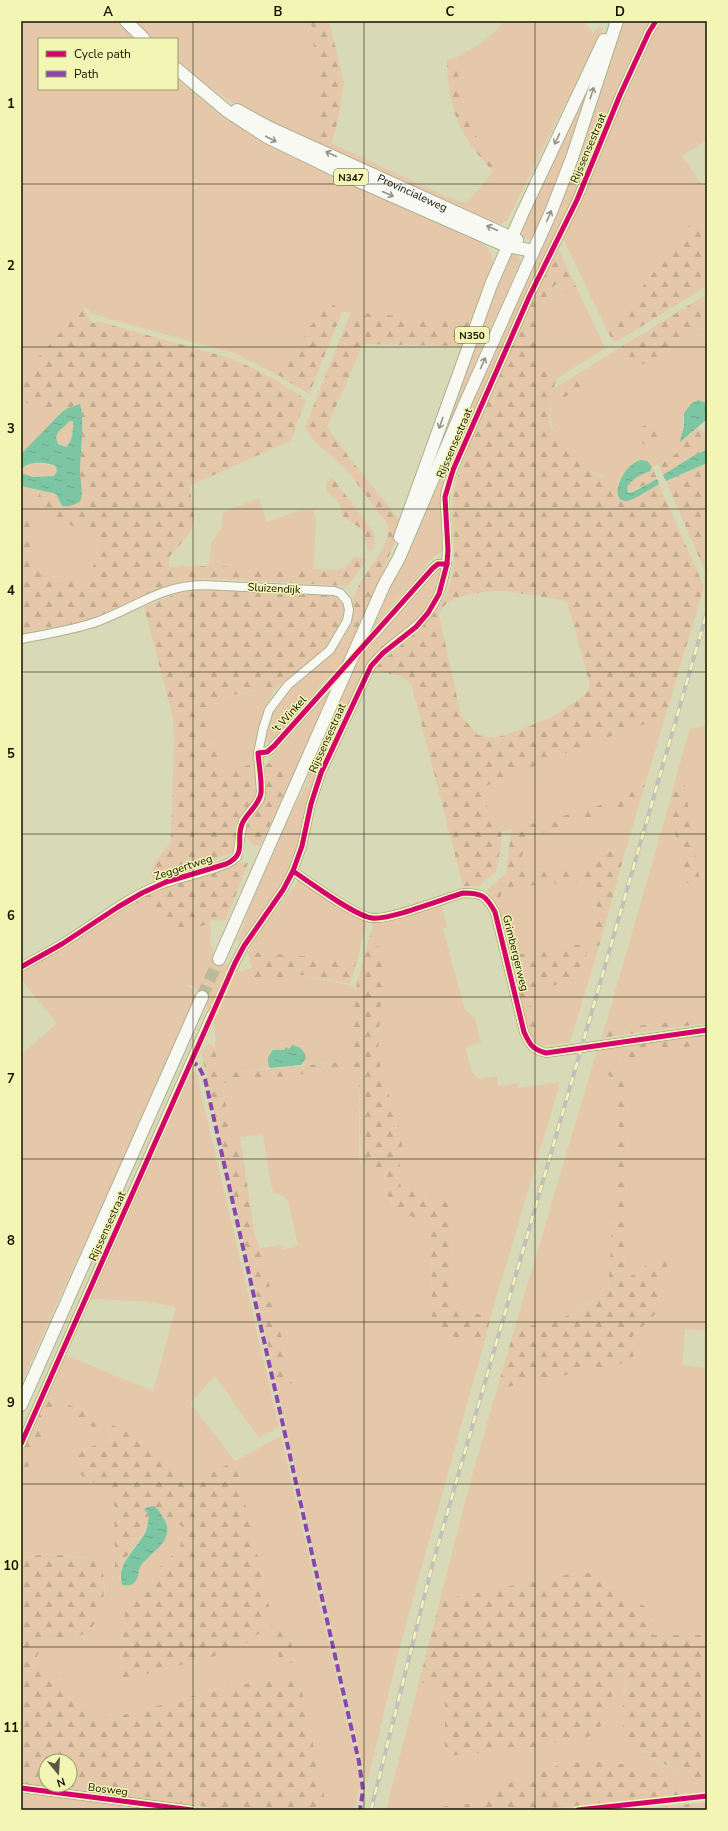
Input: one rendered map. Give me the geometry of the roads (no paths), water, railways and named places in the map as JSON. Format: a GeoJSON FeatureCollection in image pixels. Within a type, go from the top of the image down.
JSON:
{"type":"FeatureCollection","features":[{"type":"Feature","properties":{"kind":"main road"},"geometry":{"type":"LineString","coordinates":[[126,21],[143,38]]}},
{"type":"Feature","properties":{"kind":"main road","name":"Rijssensestraat"},"geometry":{"type":"LineString","coordinates":[[384,585],[390,564],[428,463],[490,284],[598,52],[616,21]]}},
{"type":"Feature","properties":{"kind":"main road","name":"Rijssensestraat"},"geometry":{"type":"LineString","coordinates":[[219,959],[384,585],[399,558],[467,399],[551,212],[572,158],[616,21]]}},
{"type":"Feature","properties":{"kind":"main road","name":"Provincialeweg"},"geometry":{"type":"LineString","coordinates":[[178,70],[227,112],[267,137],[354,179],[509,241]]}},
{"type":"Feature","properties":{"kind":"main road","name":"N347"},"geometry":{"type":"LineString","coordinates":[[509,241],[533,251]]}},
{"type":"Feature","properties":{"kind":"main road","name":"Rijssensestraat"},"geometry":{"type":"LineString","coordinates":[[21,1406],[202,997]]}},
{"type":"Feature","properties":{"kind":"street","name":"Rijssensestraat"},"geometry":{"type":"LineString","coordinates":[[232,969],[244,946],[283,890],[293,871],[302,846],[311,804],[321,773],[366,676],[378,657],[409,634],[428,613],[439,594],[447,564],[448,550],[445,497],[453,470],[530,295],[576,200],[620,95],[649,32],[656,21]]}},
{"type":"Feature","properties":{"kind":"street"},"geometry":{"type":"LineString","coordinates":[[375,634],[436,566],[447,564]]}},
{"type":"Feature","properties":{"kind":"street","name":"Sluizendijk"},"geometry":{"type":"LineString","coordinates":[[21,639],[87,625],[160,592],[184,586],[203,585],[317,590],[340,593],[345,598],[349,606],[349,614],[346,624],[330,650],[293,681],[274,703],[264,724],[258,753]]}},
{"type":"Feature","properties":{"kind":"street","name":"'t Winkel"},"geometry":{"type":"LineString","coordinates":[[258,753],[269,751],[332,682]]}},
{"type":"Feature","properties":{"kind":"street","name":"Zeggertweg"},"geometry":{"type":"LineString","coordinates":[[21,968],[62,944],[142,893],[166,882],[226,864],[235,859],[240,849],[240,831],[243,821],[260,799],[261,792],[258,753]]}},
{"type":"Feature","properties":{"kind":"street","name":"Grimbergerweg"},"geometry":{"type":"LineString","coordinates":[[293,871],[356,912],[371,918],[386,917],[464,893],[477,893],[487,898],[495,912],[524,1032],[528,1041],[535,1050],[546,1053],[707,1030]]}},
{"type":"Feature","properties":{"kind":"street","name":"Rijssensestraat"},"geometry":{"type":"LineString","coordinates":[[21,1444],[211,1015]]}},
{"type":"Feature","properties":{"kind":"street","name":"Bosweg"},"geometry":{"type":"LineString","coordinates":[[21,1788],[192,1810]]}},
{"type":"Feature","properties":{"kind":"water"},"geometry":{"type":"Polygon","coordinates":[[[698,400],[707,403],[707,419],[680,442],[684,425],[684,413],[692,403],[698,400]]]}},
{"type":"Feature","properties":{"kind":"water"},"geometry":{"type":"Polygon","coordinates":[[[80,404],[82,418],[80,473],[82,495],[80,501],[71,505],[62,506],[56,494],[21,486],[21,473],[33,477],[54,476],[57,471],[56,466],[43,463],[32,463],[21,470],[21,454],[62,412],[68,408],[80,404]],[[70,421],[58,432],[56,437],[58,444],[66,447],[70,442],[73,421],[70,421]]]}},
{"type":"Feature","properties":{"kind":"water"},"geometry":{"type":"Polygon","coordinates":[[[707,450],[707,463],[666,481],[663,475],[698,453],[707,450]]]}},
{"type":"Feature","properties":{"kind":"water"},"geometry":{"type":"Polygon","coordinates":[[[641,460],[647,461],[652,467],[650,471],[640,475],[632,481],[627,487],[628,493],[633,492],[657,479],[659,484],[633,499],[626,501],[621,499],[618,495],[618,489],[623,475],[634,463],[641,460]]]}},
{"type":"Feature","properties":{"kind":"water"},"geometry":{"type":"Polygon","coordinates":[[[293,1044],[304,1052],[306,1058],[301,1065],[270,1068],[268,1059],[273,1050],[284,1050],[286,1047],[289,1049],[293,1044]]]}},
{"type":"Feature","properties":{"kind":"water"},"geometry":{"type":"Polygon","coordinates":[[[154,1506],[161,1514],[167,1526],[165,1539],[142,1564],[136,1581],[128,1586],[122,1585],[122,1570],[128,1556],[147,1529],[149,1515],[144,1509],[154,1506]]]}},
{"type":"Feature","properties":{"kind":"tunnel"},"geometry":{"type":"LineString","coordinates":[[357,654],[375,634]]}},
{"type":"Feature","properties":{"kind":"tunnel"},"geometry":{"type":"LineString","coordinates":[[202,997],[219,959]]}},
{"type":"Feature","properties":{"kind":"tunnel"},"geometry":{"type":"LineString","coordinates":[[211,1015],[232,969]]}},
{"type":"Feature","properties":{"kind":"railway"},"geometry":{"type":"LineString","coordinates":[[371,1810],[432,1566],[707,612]]}}]}
